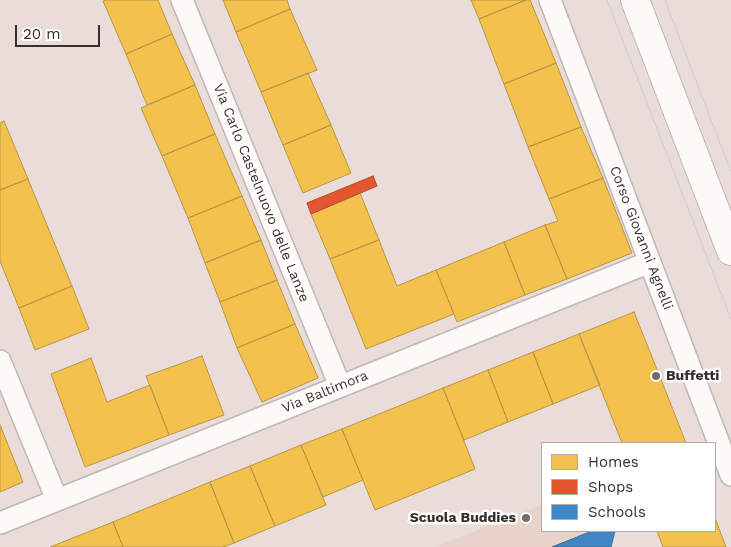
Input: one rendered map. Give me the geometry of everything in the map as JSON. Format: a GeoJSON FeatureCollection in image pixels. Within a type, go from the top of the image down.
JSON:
{"type":"FeatureCollection","features":[{"type":"Feature","properties":{"kind":"main road"},"geometry":{"type":"LineString","coordinates":[[635,0],[731,251]]}},
{"type":"Feature","properties":{"kind":"street","name":"Via Carlo Castelnuovo delle Lanze"},"geometry":{"type":"LineString","coordinates":[[182,0],[340,386]]}},
{"type":"Feature","properties":{"kind":"street","name":"Corso Giovanni Agnelli"},"geometry":{"type":"LineString","coordinates":[[550,0],[731,475]]}},
{"type":"Feature","properties":{"kind":"street","name":"Via Baltimora"},"geometry":{"type":"LineString","coordinates":[[0,523],[650,262]]}},
{"type":"Feature","properties":{"kind":"street"},"geometry":{"type":"LineString","coordinates":[[0,361],[57,500]]}},
{"type":"Feature","properties":{"kind":"shaded area","name":"Scuola Buddies"},"geometry":{"type":"Polygon","coordinates":[[[541,505],[541,532],[615,532],[611,547],[435,547],[541,505]]]}},
{"type":"Feature","properties":{"kind":"building: Homes"},"geometry":{"type":"Polygon","coordinates":[[[158,0],[172,34],[126,54],[103,1],[158,0]]]}},
{"type":"Feature","properties":{"kind":"building: Homes"},"geometry":{"type":"Polygon","coordinates":[[[223,0],[287,0],[290,9],[236,32],[223,0]]]}},
{"type":"Feature","properties":{"kind":"building: Homes"},"geometry":{"type":"Polygon","coordinates":[[[471,0],[526,0],[479,19],[471,0]]]}},
{"type":"Feature","properties":{"kind":"building: Homes"},"geometry":{"type":"Polygon","coordinates":[[[530,0],[556,63],[504,84],[479,19],[530,0]]]}},
{"type":"Feature","properties":{"kind":"building: Homes"},"geometry":{"type":"Polygon","coordinates":[[[290,9],[317,70],[261,92],[236,32],[290,9]]]}},
{"type":"Feature","properties":{"kind":"building: Homes"},"geometry":{"type":"Polygon","coordinates":[[[172,34],[195,85],[147,105],[126,54],[172,34]]]}},
{"type":"Feature","properties":{"kind":"building: Homes"},"geometry":{"type":"Polygon","coordinates":[[[556,63],[581,127],[528,147],[504,84],[556,63]]]}},
{"type":"Feature","properties":{"kind":"building: Homes"},"geometry":{"type":"Polygon","coordinates":[[[308,73],[331,125],[283,145],[261,92],[308,73]]]}},
{"type":"Feature","properties":{"kind":"building: Homes"},"geometry":{"type":"Polygon","coordinates":[[[195,85],[215,134],[162,156],[141,108],[195,85]]]}},
{"type":"Feature","properties":{"kind":"building: Homes"},"geometry":{"type":"Polygon","coordinates":[[[4,121],[28,179],[0,190],[0,123],[4,121]]]}},
{"type":"Feature","properties":{"kind":"building: Homes"},"geometry":{"type":"Polygon","coordinates":[[[331,125],[351,173],[303,193],[283,145],[331,125]]]}},
{"type":"Feature","properties":{"kind":"building: Homes"},"geometry":{"type":"Polygon","coordinates":[[[581,127],[603,178],[549,199],[528,147],[581,127]]]}},
{"type":"Feature","properties":{"kind":"building: Homes"},"geometry":{"type":"Polygon","coordinates":[[[215,134],[242,196],[188,218],[162,156],[215,134]]]}},
{"type":"Feature","properties":{"kind":"building: Homes"},"geometry":{"type":"Polygon","coordinates":[[[603,178],[632,253],[567,279],[545,225],[558,221],[549,199],[603,178]]]}},
{"type":"Feature","properties":{"kind":"building: Homes"},"geometry":{"type":"Polygon","coordinates":[[[28,179],[72,286],[19,308],[0,261],[0,190],[28,179]]]}},
{"type":"Feature","properties":{"kind":"building: Homes"},"geometry":{"type":"Polygon","coordinates":[[[360,193],[379,240],[330,259],[311,214],[360,193]]]}},
{"type":"Feature","properties":{"kind":"building: Homes"},"geometry":{"type":"Polygon","coordinates":[[[242,196],[261,240],[205,263],[188,218],[242,196]]]}},
{"type":"Feature","properties":{"kind":"building: Homes"},"geometry":{"type":"Polygon","coordinates":[[[545,225],[567,279],[525,295],[504,242],[545,225]]]}},
{"type":"Feature","properties":{"kind":"building: Homes"},"geometry":{"type":"Polygon","coordinates":[[[261,240],[277,280],[220,302],[205,263],[261,240]]]}},
{"type":"Feature","properties":{"kind":"building: Homes"},"geometry":{"type":"Polygon","coordinates":[[[379,240],[397,286],[436,270],[454,314],[366,349],[330,259],[379,240]]]}},
{"type":"Feature","properties":{"kind":"building: Homes"},"geometry":{"type":"Polygon","coordinates":[[[504,242],[525,295],[457,322],[436,270],[504,242]]]}},
{"type":"Feature","properties":{"kind":"building: Homes"},"geometry":{"type":"Polygon","coordinates":[[[277,280],[295,324],[237,348],[220,302],[277,280]]]}},
{"type":"Feature","properties":{"kind":"building: Homes"},"geometry":{"type":"Polygon","coordinates":[[[72,286],[89,329],[35,350],[19,308],[72,286]]]}},
{"type":"Feature","properties":{"kind":"building: Homes"},"geometry":{"type":"Polygon","coordinates":[[[634,312],[686,442],[622,442],[579,334],[634,312]]]}},
{"type":"Feature","properties":{"kind":"building: Homes"},"geometry":{"type":"Polygon","coordinates":[[[295,324],[318,378],[262,402],[237,348],[295,324]]]}},
{"type":"Feature","properties":{"kind":"building: Homes"},"geometry":{"type":"Polygon","coordinates":[[[579,334],[600,385],[553,404],[533,352],[579,334]]]}},
{"type":"Feature","properties":{"kind":"building: Homes"},"geometry":{"type":"Polygon","coordinates":[[[533,352],[553,404],[508,422],[488,370],[533,352]]]}},
{"type":"Feature","properties":{"kind":"building: Homes"},"geometry":{"type":"Polygon","coordinates":[[[202,356],[224,415],[169,435],[146,376],[202,356]]]}},
{"type":"Feature","properties":{"kind":"building: Homes"},"geometry":{"type":"Polygon","coordinates":[[[91,358],[107,402],[150,385],[169,435],[85,467],[51,374],[91,358]]]}},
{"type":"Feature","properties":{"kind":"building: Homes"},"geometry":{"type":"Polygon","coordinates":[[[488,370],[508,422],[464,440],[443,388],[488,370]]]}},
{"type":"Feature","properties":{"kind":"building: Homes"},"geometry":{"type":"Polygon","coordinates":[[[443,388],[475,469],[375,510],[342,429],[443,388]]]}},
{"type":"Feature","properties":{"kind":"building: Homes"},"geometry":{"type":"Polygon","coordinates":[[[0,425],[23,482],[0,492],[0,425]]]}},
{"type":"Feature","properties":{"kind":"building: Homes"},"geometry":{"type":"Polygon","coordinates":[[[342,429],[363,480],[323,497],[301,445],[342,429]]]}},
{"type":"Feature","properties":{"kind":"building: Homes"},"geometry":{"type":"Polygon","coordinates":[[[301,445],[326,505],[275,526],[250,466],[301,445]]]}},
{"type":"Feature","properties":{"kind":"building: Homes"},"geometry":{"type":"Polygon","coordinates":[[[250,466],[275,526],[234,543],[210,482],[250,466]]]}},
{"type":"Feature","properties":{"kind":"building: Homes"},"geometry":{"type":"Polygon","coordinates":[[[210,482],[234,543],[223,547],[123,547],[113,522],[210,482]]]}},
{"type":"Feature","properties":{"kind":"building: Homes"},"geometry":{"type":"Polygon","coordinates":[[[716,521],[726,547],[663,547],[657,532],[716,532],[716,521]]]}},
{"type":"Feature","properties":{"kind":"building: Homes"},"geometry":{"type":"Polygon","coordinates":[[[113,522],[123,547],[50,547],[113,522]]]}},
{"type":"Feature","properties":{"kind":"building: Shops"},"geometry":{"type":"Polygon","coordinates":[[[373,176],[377,186],[311,214],[307,203],[373,176]]]}},
{"type":"Feature","properties":{"kind":"building: Schools"},"geometry":{"type":"Polygon","coordinates":[[[590,532],[615,532],[611,547],[552,547],[590,532]]]}},
{"type":"Feature","properties":{"kind":"tram line"},"geometry":{"type":"LineString","coordinates":[[607,0],[731,319]]}},
{"type":"Feature","properties":{"kind":"tram line"},"geometry":{"type":"LineString","coordinates":[[665,0],[731,172]]}},
{"type":"Feature","properties":{"kind":"place","name":"Buffetti"},"geometry":{"type":"Point","coordinates":[656,376]}},
{"type":"Feature","properties":{"kind":"place","name":"Scuola Buddies"},"geometry":{"type":"Point","coordinates":[526,518]}}]}
